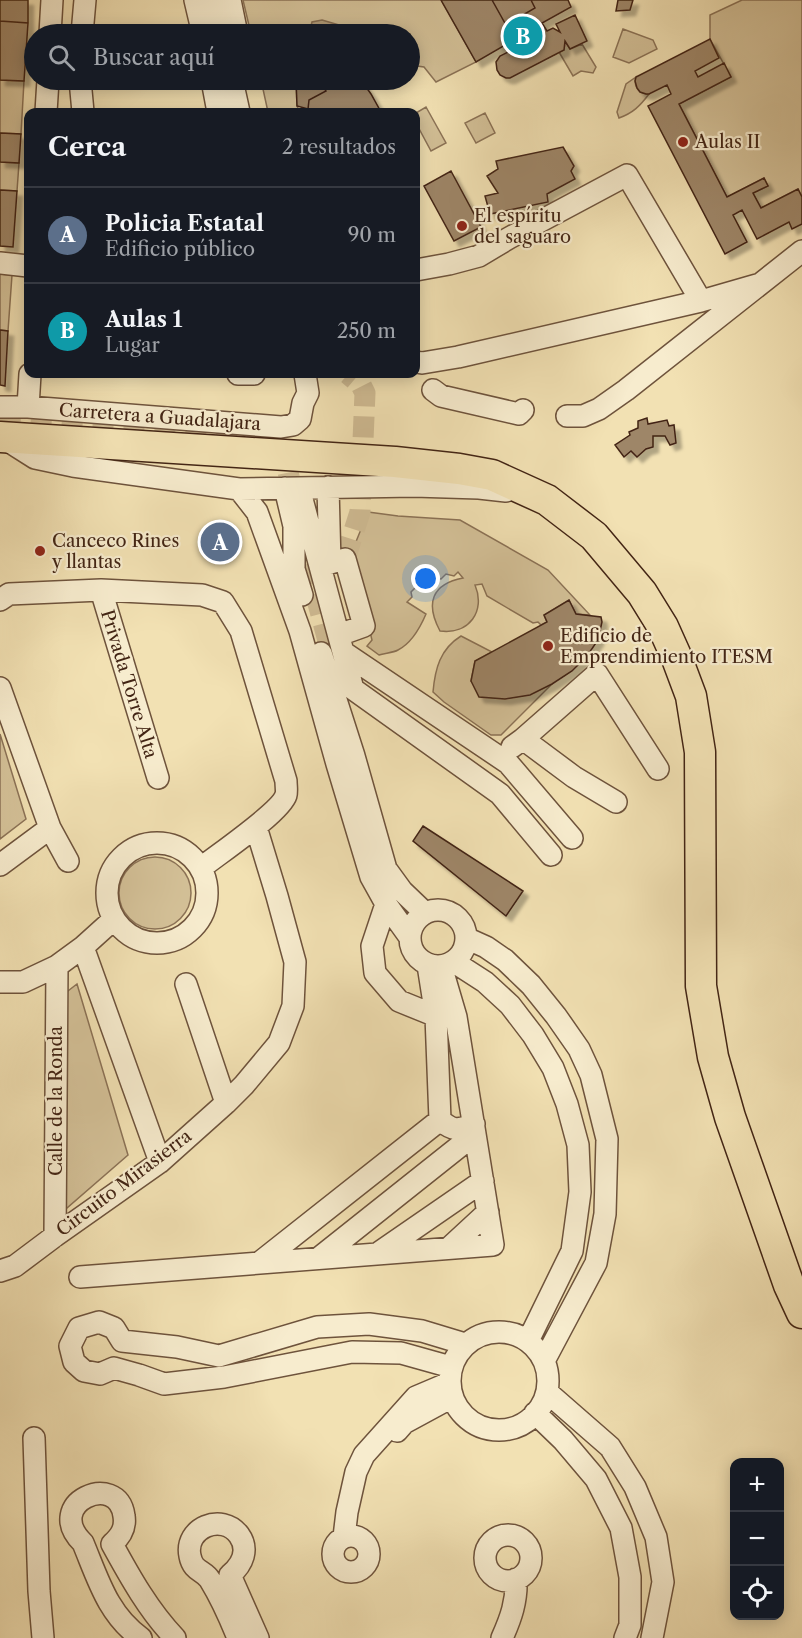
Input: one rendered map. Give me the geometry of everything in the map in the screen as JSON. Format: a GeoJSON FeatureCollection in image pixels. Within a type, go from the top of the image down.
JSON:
{"type":"FeatureCollection","features":[{"type":"Feature","properties":{"kind":"highway"},"geometry":{"type":"LineString","coordinates":[[1,437],[416,464],[459,469],[492,475],[535,494],[594,536],[642,593],[663,627],[691,696],[700,752],[700,986],[713,1057],[730,1117],[789,1285],[802,1313]]}},
{"type":"Feature","properties":{"kind":"street"},"geometry":{"type":"LineString","coordinates":[[51,24],[52,0]]}},
{"type":"Feature","properties":{"kind":"street"},"geometry":{"type":"LineString","coordinates":[[83,24],[85,0]]}},
{"type":"Feature","properties":{"kind":"street"},"geometry":{"type":"LineString","coordinates":[[195,0],[201,24]]}},
{"type":"Feature","properties":{"kind":"street"},"geometry":{"type":"LineString","coordinates":[[212,24],[221,4]]}},
{"type":"Feature","properties":{"kind":"street"},"geometry":{"type":"LineString","coordinates":[[221,4],[222,24]]}},
{"type":"Feature","properties":{"kind":"street"},"geometry":{"type":"LineString","coordinates":[[221,4],[232,24]]}},
{"type":"Feature","properties":{"kind":"street"},"geometry":{"type":"LineString","coordinates":[[46,108],[47,90]]}},
{"type":"Feature","properties":{"kind":"street"},"geometry":{"type":"LineString","coordinates":[[81,90],[83,108]]}},
{"type":"Feature","properties":{"kind":"street"},"geometry":{"type":"LineString","coordinates":[[214,90],[217,108]]}},
{"type":"Feature","properties":{"kind":"street"},"geometry":{"type":"LineString","coordinates":[[234,90],[239,108]]}},
{"type":"Feature","properties":{"kind":"street"},"geometry":{"type":"LineString","coordinates":[[248,90],[252,108]]}},
{"type":"Feature","properties":{"kind":"street"},"geometry":{"type":"LineString","coordinates":[[420,269],[479,256],[627,175],[702,300]]}},
{"type":"Feature","properties":{"kind":"street"},"geometry":{"type":"LineString","coordinates":[[567,416],[584,416],[608,403],[802,251]]}},
{"type":"Feature","properties":{"kind":"street"},"geometry":{"type":"LineString","coordinates":[[0,263],[24,266]]}},
{"type":"Feature","properties":{"kind":"street"},"geometry":{"type":"LineString","coordinates":[[420,363],[458,357],[702,300],[760,284]]}},
{"type":"Feature","properties":{"kind":"street"},"geometry":{"type":"LineString","coordinates":[[28,407],[30,378]]}},
{"type":"Feature","properties":{"kind":"street"},"geometry":{"type":"LineString","coordinates":[[295,378],[297,392],[303,403]]}},
{"type":"Feature","properties":{"kind":"street"},"geometry":{"type":"LineString","coordinates":[[303,403],[308,393],[306,378]]}},
{"type":"Feature","properties":{"kind":"street"},"geometry":{"type":"LineString","coordinates":[[433,390],[441,396],[519,414],[523,410]]}},
{"type":"Feature","properties":{"kind":"street","name":"Carretera a Guadalajara"},"geometry":{"type":"LineString","coordinates":[[0,407],[28,407],[281,427],[293,425],[300,419],[303,403]]}},
{"type":"Feature","properties":{"kind":"street"},"geometry":{"type":"LineString","coordinates":[[1,437],[35,458],[73,466],[239,489],[414,486],[479,488],[535,494]]}},
{"type":"Feature","properties":{"kind":"street"},"geometry":{"type":"LineString","coordinates":[[325,565],[328,487]]}},
{"type":"Feature","properties":{"kind":"street"},"geometry":{"type":"LineString","coordinates":[[292,488],[325,565],[353,689],[500,795],[551,855]]}},
{"type":"Feature","properties":{"kind":"street"},"geometry":{"type":"LineString","coordinates":[[292,488],[294,569],[354,756],[386,904],[409,936]]}},
{"type":"Feature","properties":{"kind":"street"},"geometry":{"type":"LineString","coordinates":[[239,489],[257,512],[300,631],[337,764],[379,873],[425,913]]}},
{"type":"Feature","properties":{"kind":"street"},"geometry":{"type":"LineString","coordinates":[[0,600],[9,594],[101,590],[202,596],[223,602],[241,631],[286,782],[286,796],[256,827],[201,868]]}},
{"type":"Feature","properties":{"kind":"street","name":"Privada Torre Alta"},"geometry":{"type":"LineString","coordinates":[[101,590],[158,778]]}},
{"type":"Feature","properties":{"kind":"street"},"geometry":{"type":"LineString","coordinates":[[341,643],[508,763],[572,838]]}},
{"type":"Feature","properties":{"kind":"street"},"geometry":{"type":"LineString","coordinates":[[500,758],[597,674],[658,769]]}},
{"type":"Feature","properties":{"kind":"street"},"geometry":{"type":"LineString","coordinates":[[339,681],[354,732],[354,756]]}},
{"type":"Feature","properties":{"kind":"street"},"geometry":{"type":"LineString","coordinates":[[0,688],[50,828],[68,861]]}},
{"type":"Feature","properties":{"kind":"street"},"geometry":{"type":"LineString","coordinates":[[445,755],[461,731]]}},
{"type":"Feature","properties":{"kind":"street"},"geometry":{"type":"LineString","coordinates":[[522,739],[574,777],[616,802]]}},
{"type":"Feature","properties":{"kind":"street"},"geometry":{"type":"LineString","coordinates":[[500,795],[527,785]]}},
{"type":"Feature","properties":{"kind":"street","name":"Circuito Mirasierra"},"geometry":{"type":"LineString","coordinates":[[0,1271],[15,1266],[160,1162],[244,1085],[279,1043],[293,1006],[295,962],[256,827]]}},
{"type":"Feature","properties":{"kind":"street"},"geometry":{"type":"LineString","coordinates":[[0,865],[50,828]]}},
{"type":"Feature","properties":{"kind":"street"},"geometry":{"type":"LineString","coordinates":[[148,844],[174,846],[189,854],[201,868],[207,882],[208,898],[204,913],[196,927],[183,937],[153,944],[138,940],[124,932],[114,920],[108,903],[107,886],[118,861],[128,852],[148,844]]}},
{"type":"Feature","properties":{"kind":"street"},"geometry":{"type":"LineString","coordinates":[[386,904],[372,946],[375,973],[399,1001],[446,1016]]}},
{"type":"Feature","properties":{"kind":"street"},"geometry":{"type":"LineString","coordinates":[[441,964],[461,955],[466,938],[465,929],[460,921],[444,911],[435,910],[417,918],[412,926],[409,936],[414,954],[420,961],[441,964],[485,982],[510,1005],[533,1035],[552,1068],[567,1104],[578,1145],[580,1192],[572,1251],[528,1341]]}},
{"type":"Feature","properties":{"kind":"street"},"geometry":{"type":"LineString","coordinates":[[0,982],[22,982],[57,966],[114,920]]}},
{"type":"Feature","properties":{"kind":"street"},"geometry":{"type":"LineString","coordinates":[[466,938],[486,947],[505,960],[531,985],[556,1016],[579,1049],[591,1075],[607,1139],[605,1214],[596,1263],[544,1361]]}},
{"type":"Feature","properties":{"kind":"street"},"geometry":{"type":"LineString","coordinates":[[83,947],[160,1162]]}},
{"type":"Feature","properties":{"kind":"street"},"geometry":{"type":"LineString","coordinates":[[80,1277],[449,1248],[488,1212],[474,1129],[446,1016],[441,964]]}},
{"type":"Feature","properties":{"kind":"street","name":"Calle de la Ronda"},"geometry":{"type":"LineString","coordinates":[[55,1236],[57,966]]}},
{"type":"Feature","properties":{"kind":"street"},"geometry":{"type":"LineString","coordinates":[[186,984],[226,1103]]}},
{"type":"Feature","properties":{"kind":"street"},"geometry":{"type":"LineString","coordinates":[[510,1005],[531,985]]}},
{"type":"Feature","properties":{"kind":"street"},"geometry":{"type":"LineString","coordinates":[[259,1263],[440,1120],[446,1016]]}},
{"type":"Feature","properties":{"kind":"street"},"geometry":{"type":"LineString","coordinates":[[440,1120],[449,1128],[474,1129]]}},
{"type":"Feature","properties":{"kind":"street"},"geometry":{"type":"LineString","coordinates":[[319,1258],[474,1129]]}},
{"type":"Feature","properties":{"kind":"street"},"geometry":{"type":"LineString","coordinates":[[578,1145],[607,1139]]}},
{"type":"Feature","properties":{"kind":"street"},"geometry":{"type":"LineString","coordinates":[[377,1254],[483,1181]]}},
{"type":"Feature","properties":{"kind":"street"},"geometry":{"type":"LineString","coordinates":[[451,1383],[401,1353],[352,1352],[224,1377],[164,1384],[114,1368],[100,1374],[84,1371],[74,1362],[70,1346],[79,1328],[99,1322],[114,1328],[122,1341],[177,1347],[219,1356],[317,1327],[369,1324],[422,1331],[465,1344]]}},
{"type":"Feature","properties":{"kind":"street"},"geometry":{"type":"LineString","coordinates":[[496,1331],[513,1334],[528,1341],[544,1361],[548,1376],[547,1392],[541,1406],[531,1418],[517,1426],[502,1430],[486,1428],[472,1422],[460,1411],[451,1383],[456,1354],[465,1344],[480,1335],[496,1331]]}},
{"type":"Feature","properties":{"kind":"street"},"geometry":{"type":"LineString","coordinates":[[219,1356],[224,1377]]}},
{"type":"Feature","properties":{"kind":"street"},"geometry":{"type":"LineString","coordinates":[[350,1537],[346,1512],[356,1472],[364,1455],[416,1397],[451,1383]]}},
{"type":"Feature","properties":{"kind":"street"},"geometry":{"type":"LineString","coordinates":[[547,1392],[610,1447],[635,1487],[656,1537],[663,1582],[652,1638]]}},
{"type":"Feature","properties":{"kind":"street"},"geometry":{"type":"LineString","coordinates":[[535,1413],[563,1440],[596,1479],[621,1528],[630,1577],[630,1625],[625,1638]]}},
{"type":"Feature","properties":{"kind":"street"},"geometry":{"type":"LineString","coordinates":[[34,1438],[42,1638]]}},
{"type":"Feature","properties":{"kind":"street"},"geometry":{"type":"LineString","coordinates":[[141,1638],[130,1630],[108,1604],[83,1543],[76,1536],[71,1525],[72,1512],[81,1499],[93,1493],[106,1494],[117,1501],[123,1510],[125,1523],[120,1537],[112,1544],[162,1624],[175,1638]]}},
{"type":"Feature","properties":{"kind":"street"},"geometry":{"type":"LineString","coordinates":[[238,1638],[208,1577],[193,1564],[189,1554],[190,1544],[195,1534],[207,1525],[222,1524],[231,1527],[243,1541],[242,1560],[238,1568],[230,1575],[258,1638]]}},
{"type":"Feature","properties":{"kind":"street"},"geometry":{"type":"LineString","coordinates":[[490,1638],[502,1614],[512,1580],[517,1594],[513,1614],[502,1638]]}},
{"type":"Feature","properties":{"kind":"shaded area"},"geometry":{"type":"Polygon","coordinates":[[[243,0],[441,0],[476,62],[436,82],[424,67],[420,66],[420,24],[249,24],[243,0]]]}},
{"type":"Feature","properties":{"kind":"shaded area"},"geometry":{"type":"Polygon","coordinates":[[[742,0],[802,0],[802,197],[798,189],[761,208],[753,193],[768,186],[764,178],[727,197],[679,104],[731,77],[710,39],[710,15],[742,0]]]}},
{"type":"Feature","properties":{"kind":"shaded area"},"geometry":{"type":"Polygon","coordinates":[[[322,20],[336,24],[312,24],[322,20]]]}},
{"type":"Feature","properties":{"kind":"shaded area"},"geometry":{"type":"Polygon","coordinates":[[[623,29],[653,40],[657,49],[629,63],[613,57],[623,29]]]}},
{"type":"Feature","properties":{"kind":"shaded area"},"geometry":{"type":"Polygon","coordinates":[[[565,41],[570,49],[582,44],[596,67],[593,73],[581,71],[573,76],[559,52],[564,50],[565,41]]]}},
{"type":"Feature","properties":{"kind":"shaded area"},"geometry":{"type":"Polygon","coordinates":[[[636,77],[635,84],[638,89],[642,93],[649,94],[636,109],[619,118],[617,112],[626,84],[636,77]]]}},
{"type":"Feature","properties":{"kind":"shaded area"},"geometry":{"type":"Polygon","coordinates":[[[0,80],[24,81],[21,134],[0,133],[0,80]]]}},
{"type":"Feature","properties":{"kind":"shaded area"},"geometry":{"type":"Polygon","coordinates":[[[263,90],[296,90],[298,108],[267,108],[263,90]]]}},
{"type":"Feature","properties":{"kind":"shaded area"},"geometry":{"type":"Polygon","coordinates":[[[426,107],[446,143],[431,151],[420,130],[420,111],[426,107]]]}},
{"type":"Feature","properties":{"kind":"shaded area"},"geometry":{"type":"Polygon","coordinates":[[[485,113],[495,133],[476,143],[465,123],[485,113]]]}},
{"type":"Feature","properties":{"kind":"shaded area"},"geometry":{"type":"Polygon","coordinates":[[[0,162],[19,163],[17,191],[0,190],[0,162]]]}},
{"type":"Feature","properties":{"kind":"shaded area"},"geometry":{"type":"Polygon","coordinates":[[[0,274],[12,275],[8,331],[0,330],[0,274]]]}},
{"type":"Feature","properties":{"kind":"shaded area"},"geometry":{"type":"Polygon","coordinates":[[[368,512],[460,520],[548,570],[590,615],[576,614],[569,600],[544,615],[547,622],[541,625],[538,622],[533,623],[487,596],[482,584],[475,585],[478,604],[473,619],[459,629],[440,631],[433,612],[434,596],[444,585],[463,578],[458,572],[454,576],[446,574],[441,579],[426,577],[426,588],[418,585],[411,592],[412,597],[407,602],[426,614],[418,630],[403,647],[379,655],[367,646],[372,640],[351,554],[368,512]]]}},
{"type":"Feature","properties":{"kind":"shaded area"},"geometry":{"type":"Polygon","coordinates":[[[461,636],[492,652],[475,661],[471,681],[552,684],[501,735],[491,735],[433,692],[435,675],[443,653],[461,636]]]}},
{"type":"Feature","properties":{"kind":"shaded area"},"geometry":{"type":"Polygon","coordinates":[[[0,734],[26,819],[0,839],[0,734]]]}},
{"type":"Feature","properties":{"kind":"shaded area"},"geometry":{"type":"Polygon","coordinates":[[[155,857],[175,863],[185,873],[191,893],[185,913],[175,923],[155,929],[135,923],[125,913],[119,893],[125,873],[135,863],[155,857]]]}},
{"type":"Feature","properties":{"kind":"shaded area"},"geometry":{"type":"Polygon","coordinates":[[[77,984],[128,1155],[60,1214],[64,994],[77,984]]]}},
{"type":"Feature","properties":{"kind":"building"},"geometry":{"type":"Polygon","coordinates":[[[0,0],[28,0],[28,23],[0,21],[0,0]]]}},
{"type":"Feature","properties":{"kind":"building"},"geometry":{"type":"Polygon","coordinates":[[[441,0],[492,0],[506,25],[535,8],[531,0],[568,0],[571,7],[542,23],[547,31],[553,28],[560,32],[556,24],[575,15],[587,41],[570,49],[565,41],[564,50],[506,78],[500,75],[496,62],[500,56],[518,47],[514,40],[476,62],[441,0]]]}},
{"type":"Feature","properties":{"kind":"building"},"geometry":{"type":"Polygon","coordinates":[[[441,0],[568,0],[571,7],[542,23],[547,31],[553,28],[560,32],[556,24],[575,15],[587,41],[570,49],[565,41],[564,50],[506,78],[500,75],[496,62],[500,56],[518,47],[514,40],[476,62],[441,0]]]}},
{"type":"Feature","properties":{"kind":"building"},"geometry":{"type":"Polygon","coordinates":[[[618,0],[633,0],[630,10],[616,11],[618,0]]]}},
{"type":"Feature","properties":{"kind":"building"},"geometry":{"type":"Polygon","coordinates":[[[0,21],[28,23],[24,24],[24,81],[0,80],[0,21]]]}},
{"type":"Feature","properties":{"kind":"building","name":"Aulas II"},"geometry":{"type":"Polygon","coordinates":[[[710,39],[719,58],[695,71],[698,77],[724,63],[731,77],[679,104],[727,197],[764,178],[768,186],[753,193],[761,208],[798,189],[802,197],[802,224],[792,229],[789,222],[757,239],[742,210],[733,215],[747,242],[725,254],[648,106],[671,94],[667,85],[646,94],[640,92],[635,81],[636,77],[710,39]]]}},
{"type":"Feature","properties":{"kind":"building"},"geometry":{"type":"Polygon","coordinates":[[[296,90],[326,91],[309,100],[308,108],[297,106],[296,90]]]}},
{"type":"Feature","properties":{"kind":"building"},"geometry":{"type":"Polygon","coordinates":[[[368,90],[379,108],[308,108],[309,100],[326,91],[368,90]]]}},
{"type":"Feature","properties":{"kind":"building"},"geometry":{"type":"Polygon","coordinates":[[[0,133],[21,134],[19,163],[0,162],[0,133]]]}},
{"type":"Feature","properties":{"kind":"building"},"geometry":{"type":"Polygon","coordinates":[[[563,147],[574,166],[571,171],[575,179],[547,194],[548,202],[490,214],[485,196],[498,193],[487,176],[498,169],[496,161],[563,147]]]}},
{"type":"Feature","properties":{"kind":"building"},"geometry":{"type":"Polygon","coordinates":[[[451,171],[481,227],[454,241],[424,186],[451,171]]]}},
{"type":"Feature","properties":{"kind":"building"},"geometry":{"type":"Polygon","coordinates":[[[0,190],[17,191],[13,247],[0,246],[0,190]]]}},
{"type":"Feature","properties":{"kind":"building"},"geometry":{"type":"Polygon","coordinates":[[[0,330],[8,331],[5,386],[0,385],[0,330]]]}},
{"type":"Feature","properties":{"kind":"building"},"geometry":{"type":"Polygon","coordinates":[[[647,418],[648,424],[667,420],[669,426],[674,425],[676,443],[670,445],[665,436],[653,436],[653,447],[646,449],[637,457],[631,451],[624,457],[615,445],[630,435],[629,432],[638,428],[638,421],[647,418]]]}},
{"type":"Feature","properties":{"kind":"building","name":"Edificio de Emprendimiento ITESM"},"geometry":{"type":"Polygon","coordinates":[[[569,600],[576,614],[601,617],[598,640],[587,656],[572,671],[530,695],[505,699],[479,697],[471,681],[475,661],[547,622],[544,615],[569,600]]]}},
{"type":"Feature","properties":{"kind":"building"},"geometry":{"type":"Polygon","coordinates":[[[423,826],[523,891],[506,916],[413,841],[423,826]]]}},
{"type":"Feature","properties":{"kind":"tunnel"},"geometry":{"type":"LineString","coordinates":[[345,559],[360,512],[365,393],[361,385],[353,378]]}},
{"type":"Feature","properties":{"kind":"tunnel"},"geometry":{"type":"LineString","coordinates":[[0,416],[256,435],[277,445],[287,467],[309,570],[338,678]]}},
{"type":"Feature","properties":{"kind":"place","name":"Aulas 1"},"geometry":{"type":"Point","coordinates":[523,36]}},
{"type":"Feature","properties":{"kind":"place","name":"Aulas II"},"geometry":{"type":"Point","coordinates":[683,142]}},
{"type":"Feature","properties":{"kind":"place","name":"El espíritu del saguaro"},"geometry":{"type":"Point","coordinates":[462,226]}},
{"type":"Feature","properties":{"kind":"place","name":"Policia Estatal"},"geometry":{"type":"Point","coordinates":[220,542]}},
{"type":"Feature","properties":{"kind":"place","name":"Canceco Rines y llantas"},"geometry":{"type":"Point","coordinates":[40,551]}},
{"type":"Feature","properties":{"kind":"place","name":"Edificio de Emprendimiento ITESM"},"geometry":{"type":"Point","coordinates":[548,646]}}]}
